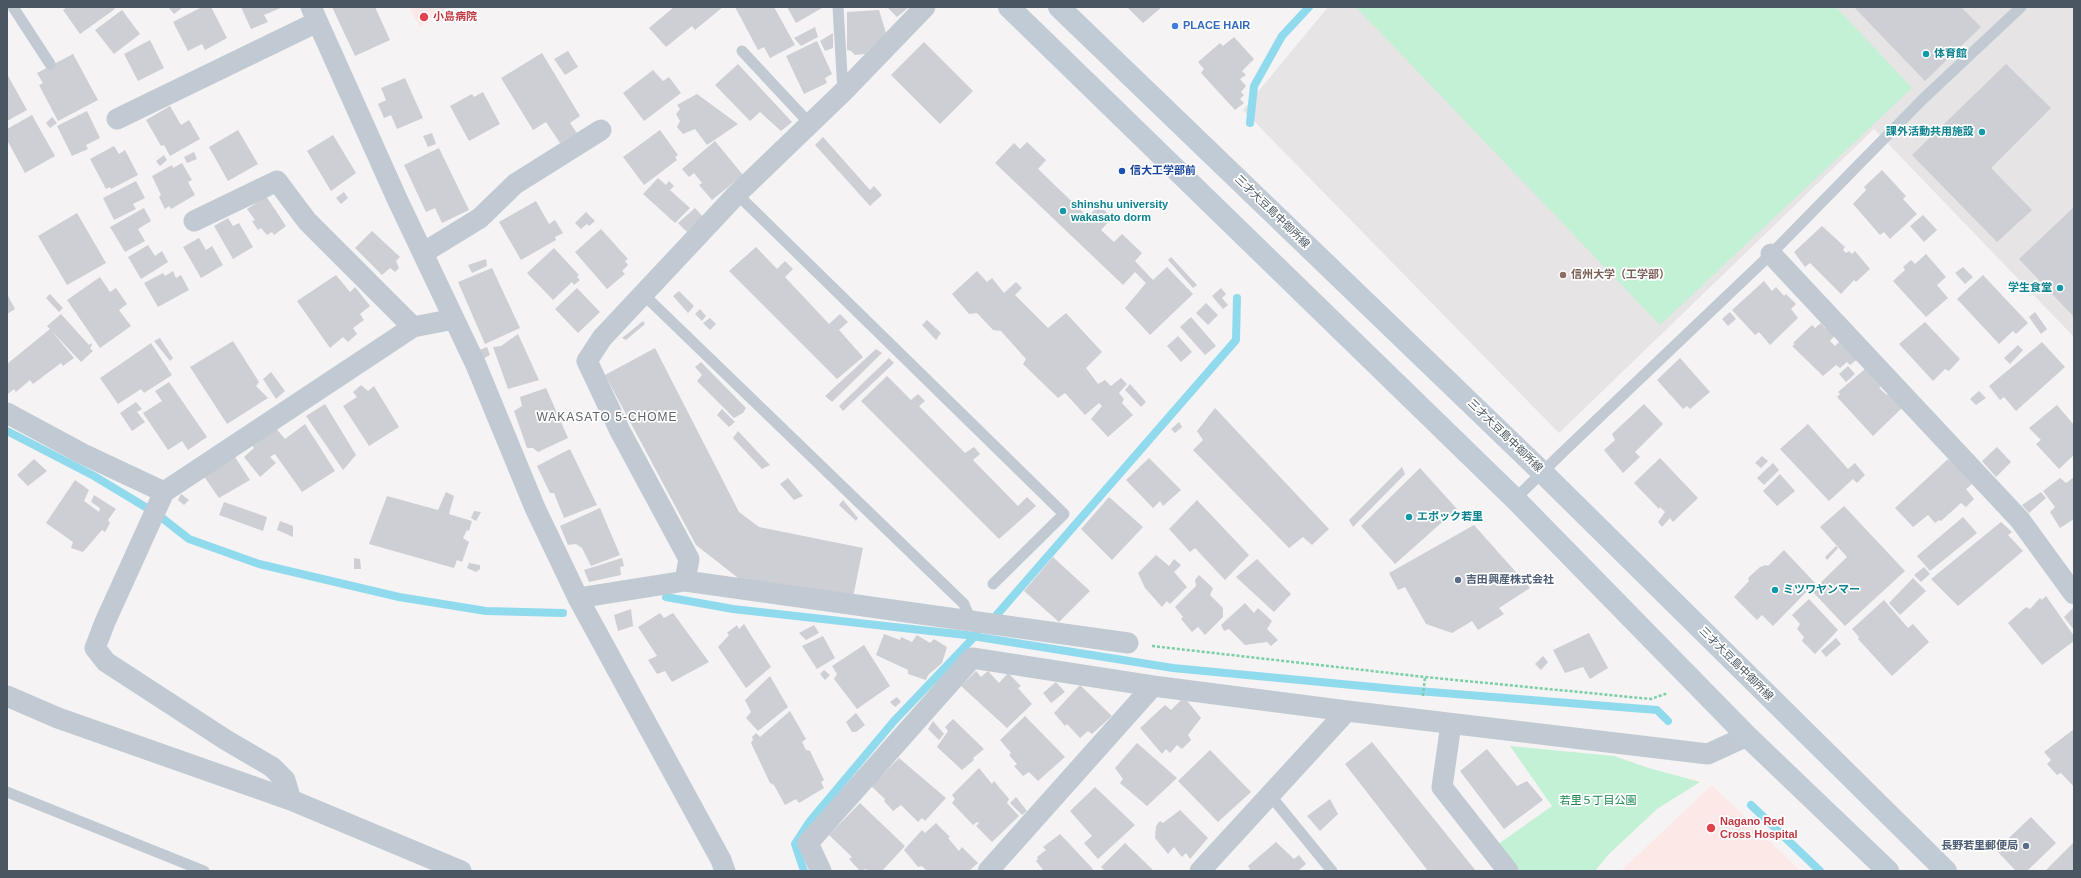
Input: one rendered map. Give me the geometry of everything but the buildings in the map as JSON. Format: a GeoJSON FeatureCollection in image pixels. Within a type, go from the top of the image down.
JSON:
{"type":"FeatureCollection","features":[{"type":"Feature","properties":{"kind":"main road"},"geometry":{"type":"LineString","coordinates":[[1009,7],[1515,499],[1747,736],[1888,871]]}},
{"type":"Feature","properties":{"kind":"main road","name":"三才大豆島中御所線"},"geometry":{"type":"LineString","coordinates":[[1059,7],[1542,472],[1946,871]]}},
{"type":"Feature","properties":{"kind":"street"},"geometry":{"type":"LineString","coordinates":[[685,581],[689,559],[620,431],[587,361],[602,338],[737,194],[843,92],[925,7]]}},
{"type":"Feature","properties":{"kind":"street"},"geometry":{"type":"LineString","coordinates":[[117,119],[314,15],[476,365],[535,508],[578,598],[721,860],[725,871]]}},
{"type":"Feature","properties":{"kind":"street"},"geometry":{"type":"LineString","coordinates":[[423,253],[480,218],[515,184],[601,130]]}},
{"type":"Feature","properties":{"kind":"street"},"geometry":{"type":"LineString","coordinates":[[194,221],[277,181],[307,221],[413,327]]}},
{"type":"Feature","properties":{"kind":"street"},"geometry":{"type":"LineString","coordinates":[[1771,254],[2020,520],[2074,594]]}},
{"type":"Feature","properties":{"kind":"street"},"geometry":{"type":"LineString","coordinates":[[291,800],[285,780],[272,767],[226,740],[106,662],[96,648],[105,622],[157,507],[413,327],[454,319]]}},
{"type":"Feature","properties":{"kind":"street"},"geometry":{"type":"LineString","coordinates":[[7,413],[83,454],[157,507]]}},
{"type":"Feature","properties":{"kind":"street"},"geometry":{"type":"LineString","coordinates":[[578,598],[685,581],[1128,644]]}},
{"type":"Feature","properties":{"kind":"street"},"geometry":{"type":"LineString","coordinates":[[821,871],[808,843],[972,658],[1153,686],[1451,724],[1708,754],[1747,736]]}},
{"type":"Feature","properties":{"kind":"street"},"geometry":{"type":"LineString","coordinates":[[988,871],[1153,686]]}},
{"type":"Feature","properties":{"kind":"street"},"geometry":{"type":"LineString","coordinates":[[7,696],[58,718],[291,800],[461,871]]}},
{"type":"Feature","properties":{"kind":"street"},"geometry":{"type":"LineString","coordinates":[[1200,871],[1347,711]]}},
{"type":"Feature","properties":{"kind":"street"},"geometry":{"type":"LineString","coordinates":[[1451,724],[1442,787],[1508,871]]}},
{"type":"Feature","properties":{"kind":"lane"},"geometry":{"type":"LineString","coordinates":[[13,7],[50,64]]}},
{"type":"Feature","properties":{"kind":"lane"},"geometry":{"type":"LineString","coordinates":[[838,7],[843,92]]}},
{"type":"Feature","properties":{"kind":"lane"},"geometry":{"type":"LineString","coordinates":[[1515,499],[1771,254],[1922,99],[2021,7]]}},
{"type":"Feature","properties":{"kind":"lane"},"geometry":{"type":"LineString","coordinates":[[742,50],[810,124]]}},
{"type":"Feature","properties":{"kind":"lane"},"geometry":{"type":"LineString","coordinates":[[737,194],[1064,514],[994,584]]}},
{"type":"Feature","properties":{"kind":"lane"},"geometry":{"type":"LineString","coordinates":[[643,294],[964,604],[971,621]]}},
{"type":"Feature","properties":{"kind":"lane"},"geometry":{"type":"LineString","coordinates":[[7,792],[204,871]]}},
{"type":"Feature","properties":{"kind":"lane"},"geometry":{"type":"LineString","coordinates":[[1270,795],[1332,871]]}},
{"type":"Feature","properties":{"kind":"path"},"geometry":{"type":"LineString","coordinates":[[1128,644],[1425,677],[1651,699],[1668,694]]}},
{"type":"Feature","properties":{"kind":"shaded area","name":"小島病院"},"geometry":{"type":"Polygon","coordinates":[[[409,7],[447,7],[420,27],[409,7]]]}},
{"type":"Feature","properties":{"kind":"shaded area","name":"信州大学（工学部）"},"geometry":{"type":"Polygon","coordinates":[[[1328,7],[2074,7],[2074,337],[1874,129],[1559,433],[1243,110],[1328,7]]]}},
{"type":"Feature","properties":{"kind":"shaded area","name":"Nagano Red Cross Hospital"},"geometry":{"type":"Polygon","coordinates":[[[1712,785],[1800,871],[1621,871],[1712,785]]]}},
{"type":"Feature","properties":{"kind":"green space"},"geometry":{"type":"Polygon","coordinates":[[[1356,7],[1836,7],[1912,88],[1660,325],[1356,7]]]}},
{"type":"Feature","properties":{"kind":"green space","name":"若里５丁目公園"},"geometry":{"type":"Polygon","coordinates":[[[1510,746],[1614,756],[1649,768],[1700,782],[1657,809],[1609,854],[1595,871],[1520,871],[1497,845],[1552,806],[1510,746]]]}},
{"type":"Feature","properties":{"kind":"waterway"},"geometry":{"type":"LineString","coordinates":[[1250,123],[1254,86],[1282,36],[1309,7]]}},
{"type":"Feature","properties":{"kind":"waterway"},"geometry":{"type":"LineString","coordinates":[[994,618],[1236,340],[1237,298]]}},
{"type":"Feature","properties":{"kind":"waterway"},"geometry":{"type":"LineString","coordinates":[[7,431],[94,476],[157,514],[189,539],[259,564],[399,597],[486,611],[563,613]]}},
{"type":"Feature","properties":{"kind":"waterway"},"geometry":{"type":"LineString","coordinates":[[666,597],[733,609],[966,635],[1173,668],[1405,690],[1657,710],[1668,721]]}},
{"type":"Feature","properties":{"kind":"waterway"},"geometry":{"type":"LineString","coordinates":[[804,871],[795,844],[810,821],[894,721],[977,634]]}},
{"type":"Feature","properties":{"kind":"waterway"},"geometry":{"type":"LineString","coordinates":[[1751,805],[1820,871]]}},
{"type":"Feature","properties":{"kind":"place","name":"小島病院"},"geometry":{"type":"Point","coordinates":[424,17]}},
{"type":"Feature","properties":{"kind":"place","name":"PLACE HAIR"},"geometry":{"type":"Point","coordinates":[1175,26]}},
{"type":"Feature","properties":{"kind":"place","name":"体育館"},"geometry":{"type":"Point","coordinates":[1926,54]}},
{"type":"Feature","properties":{"kind":"place","name":"課外活動共用施設"},"geometry":{"type":"Point","coordinates":[1982,132]}},
{"type":"Feature","properties":{"kind":"place","name":"信大工学部前"},"geometry":{"type":"Point","coordinates":[1122,171]}},
{"type":"Feature","properties":{"kind":"place","name":"shinshu university wakasato dorm"},"geometry":{"type":"Point","coordinates":[1063,211]}},
{"type":"Feature","properties":{"kind":"place","name":"信州大学（工学部）"},"geometry":{"type":"Point","coordinates":[1563,275]}},
{"type":"Feature","properties":{"kind":"place","name":"学生食堂"},"geometry":{"type":"Point","coordinates":[2060,288]}},
{"type":"Feature","properties":{"kind":"place","name":"エポック若里"},"geometry":{"type":"Point","coordinates":[1409,517]}},
{"type":"Feature","properties":{"kind":"place","name":"吉田興産株式会社"},"geometry":{"type":"Point","coordinates":[1458,580]}},
{"type":"Feature","properties":{"kind":"place","name":"ミツワヤンマー"},"geometry":{"type":"Point","coordinates":[1775,590]}},
{"type":"Feature","properties":{"kind":"place","name":"Nagano Red Cross Hospital"},"geometry":{"type":"Point","coordinates":[1711,828]}},
{"type":"Feature","properties":{"kind":"place","name":"長野若里郵便局"},"geometry":{"type":"Point","coordinates":[2026,846]}},
{"type":"Feature","properties":{"kind":"district","name":"WAKASATO 5-CHOME"},"geometry":{"type":"Point","coordinates":[607,418]}}]}
